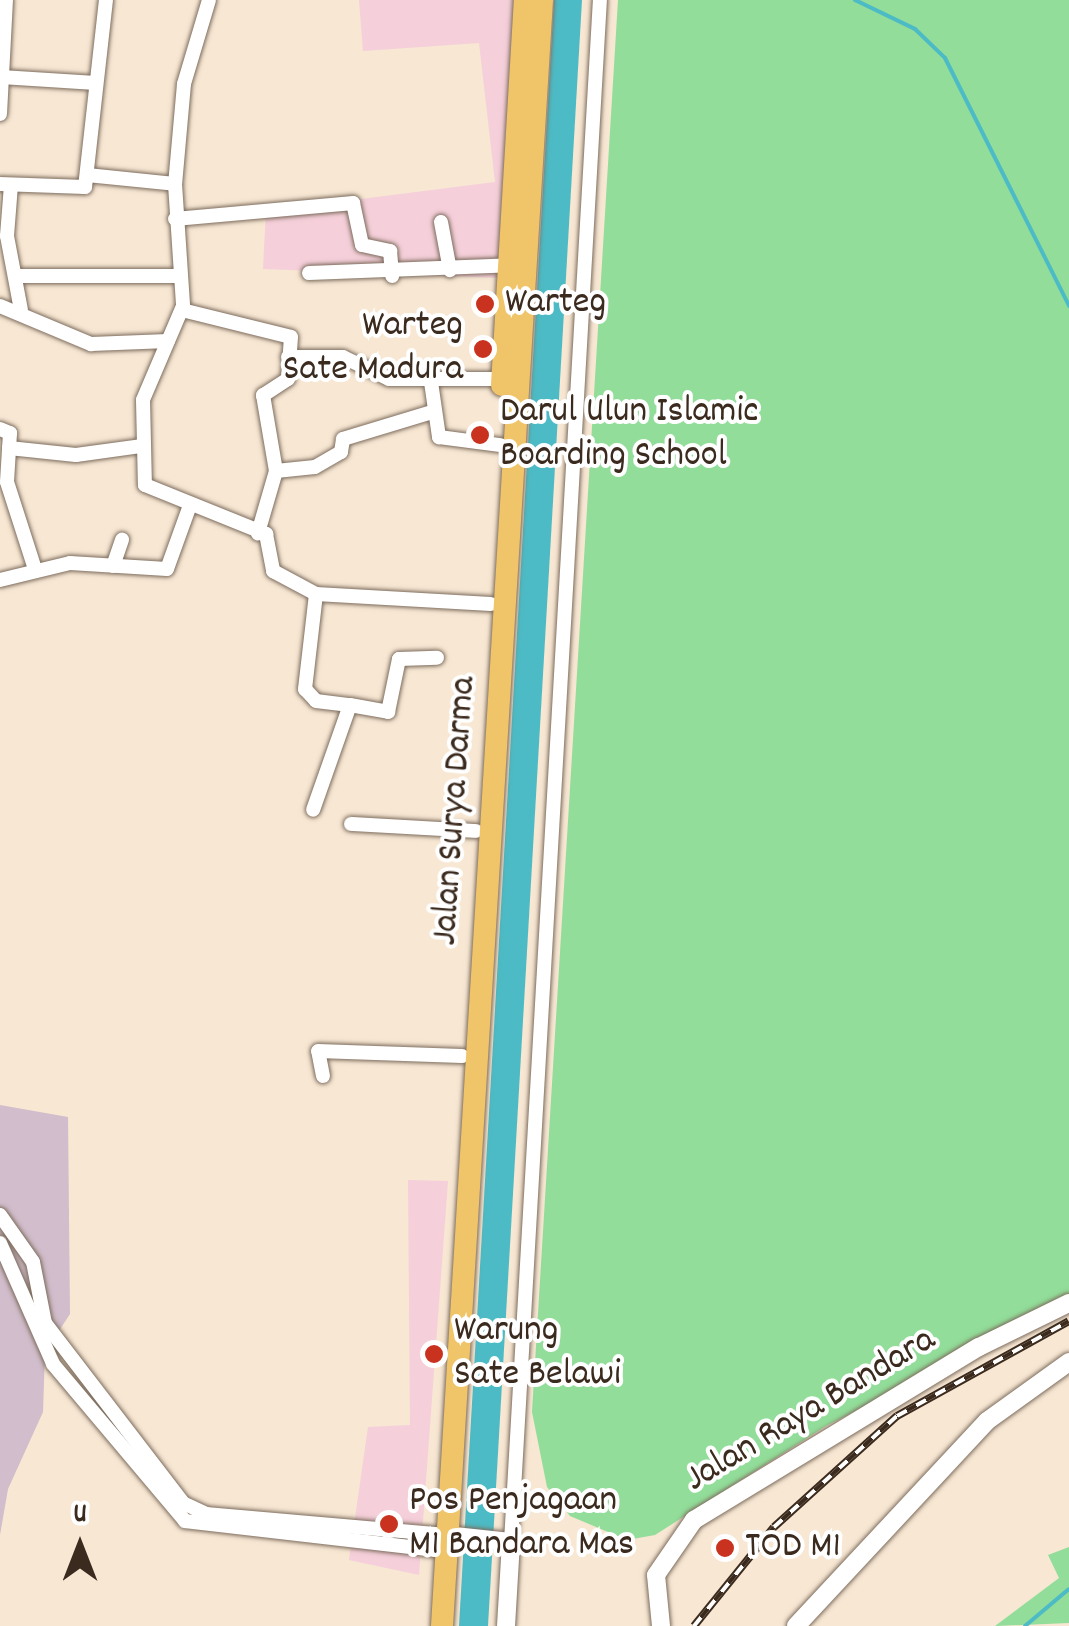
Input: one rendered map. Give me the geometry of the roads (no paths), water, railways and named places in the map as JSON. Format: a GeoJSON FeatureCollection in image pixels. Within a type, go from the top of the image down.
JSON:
{"type":"FeatureCollection","features":[{"type":"Feature","properties":{"kind":"main road","name":"Jalan Surya Darma"},"geometry":{"type":"LineString","coordinates":[[430,1626],[444,1541],[516,265],[525,0]]}},
{"type":"Feature","properties":{"kind":"main road","name":"Jalan Surya Darma"},"geometry":{"type":"LineString","coordinates":[[442,1626],[462,1056],[503,378],[542,0]]}},
{"type":"Feature","properties":{"kind":"street"},"geometry":{"type":"LineString","coordinates":[[0,114],[6,0]]}},
{"type":"Feature","properties":{"kind":"street"},"geometry":{"type":"LineString","coordinates":[[21,310],[6,236],[6,184],[82,190],[87,175],[106,0]]}},
{"type":"Feature","properties":{"kind":"street"},"geometry":{"type":"LineString","coordinates":[[506,1626],[503,1541],[600,0]]}},
{"type":"Feature","properties":{"kind":"street"},"geometry":{"type":"LineString","coordinates":[[203,2],[184,84],[174,184],[182,310],[143,400],[145,485],[273,540],[273,571],[316,594],[491,604]]}},
{"type":"Feature","properties":{"kind":"street"},"geometry":{"type":"LineString","coordinates":[[1,75],[96,83]]}},
{"type":"Feature","properties":{"kind":"street"},"geometry":{"type":"LineString","coordinates":[[87,175],[174,184]]}},
{"type":"Feature","properties":{"kind":"street"},"geometry":{"type":"LineString","coordinates":[[174,219],[353,203],[362,245],[390,251],[392,276]]}},
{"type":"Feature","properties":{"kind":"street"},"geometry":{"type":"LineString","coordinates":[[441,222],[450,270]]}},
{"type":"Feature","properties":{"kind":"street"},"geometry":{"type":"LineString","coordinates":[[309,273],[392,276],[516,265]]}},
{"type":"Feature","properties":{"kind":"street"},"geometry":{"type":"LineString","coordinates":[[16,276],[179,276]]}},
{"type":"Feature","properties":{"kind":"street"},"geometry":{"type":"LineString","coordinates":[[0,306],[21,310],[91,344],[168,341]]}},
{"type":"Feature","properties":{"kind":"street"},"geometry":{"type":"LineString","coordinates":[[182,310],[288,336],[288,380],[263,395],[276,471],[258,533]]}},
{"type":"Feature","properties":{"kind":"street"},"geometry":{"type":"LineString","coordinates":[[288,356],[344,357],[389,379],[432,382],[503,378]]}},
{"type":"Feature","properties":{"kind":"street"},"geometry":{"type":"LineString","coordinates":[[432,382],[432,412],[446,442],[500,446]]}},
{"type":"Feature","properties":{"kind":"street"},"geometry":{"type":"LineString","coordinates":[[276,471],[314,467],[342,452],[343,439],[432,412]]}},
{"type":"Feature","properties":{"kind":"street"},"geometry":{"type":"LineString","coordinates":[[0,428],[10,433],[6,482],[35,569]]}},
{"type":"Feature","properties":{"kind":"street"},"geometry":{"type":"LineString","coordinates":[[9,448],[76,455],[142,446]]}},
{"type":"Feature","properties":{"kind":"street"},"geometry":{"type":"LineString","coordinates":[[0,580],[35,569],[167,569],[190,505]]}},
{"type":"Feature","properties":{"kind":"street"},"geometry":{"type":"LineString","coordinates":[[113,566],[122,540]]}},
{"type":"Feature","properties":{"kind":"street"},"geometry":{"type":"LineString","coordinates":[[316,594],[305,689],[316,701],[388,712],[399,659],[437,658]]}},
{"type":"Feature","properties":{"kind":"street"},"geometry":{"type":"LineString","coordinates":[[313,810],[350,705]]}},
{"type":"Feature","properties":{"kind":"street"},"geometry":{"type":"LineString","coordinates":[[351,824],[476,831]]}},
{"type":"Feature","properties":{"kind":"street"},"geometry":{"type":"LineString","coordinates":[[323,1076],[318,1051],[462,1056]]}},
{"type":"Feature","properties":{"kind":"street"},"geometry":{"type":"LineString","coordinates":[[0,1215],[33,1262],[45,1323],[184,1503],[207,1514],[444,1541]]}},
{"type":"Feature","properties":{"kind":"street"},"geometry":{"type":"LineString","coordinates":[[0,1243],[53,1364],[185,1521],[444,1541],[503,1541]]}},
{"type":"Feature","properties":{"kind":"street","name":"Jalan Raya Bandara"},"geometry":{"type":"LineString","coordinates":[[661,1626],[654,1586],[677,1536],[844,1429],[1069,1303]]}},
{"type":"Feature","properties":{"kind":"street"},"geometry":{"type":"LineString","coordinates":[[796,1626],[966,1442],[1069,1362]]}},
{"type":"Feature","properties":{"kind":"water"},"geometry":{"type":"Polygon","coordinates":[[[554,0],[582,0],[488,1626],[459,1626],[554,0]]]}},
{"type":"Feature","properties":{"kind":"waterway"},"geometry":{"type":"LineString","coordinates":[[855,0],[915,29],[945,58],[1069,306]]}},
{"type":"Feature","properties":{"kind":"waterway"},"geometry":{"type":"LineString","coordinates":[[1025,1626],[1069,1589]]}},
{"type":"Feature","properties":{"kind":"railway"},"geometry":{"type":"LineString","coordinates":[[694,1626],[774,1527],[897,1416],[1069,1321]]}},
{"type":"Feature","properties":{"kind":"place","name":"Warteg"},"geometry":{"type":"Point","coordinates":[485,304]}},
{"type":"Feature","properties":{"kind":"place","name":"Warteg Sate Madura"},"geometry":{"type":"Point","coordinates":[483,349]}},
{"type":"Feature","properties":{"kind":"place","name":"Darul Ulun Islamic Boarding School"},"geometry":{"type":"Point","coordinates":[480,435]}},
{"type":"Feature","properties":{"kind":"place","name":"Warung Sate Belawi"},"geometry":{"type":"Point","coordinates":[434,1354]}},
{"type":"Feature","properties":{"kind":"place","name":"Pos Penjagaan M1 Bandara Mas"},"geometry":{"type":"Point","coordinates":[389,1524]}},
{"type":"Feature","properties":{"kind":"place","name":"TOD M1"},"geometry":{"type":"Point","coordinates":[725,1548]}}]}
